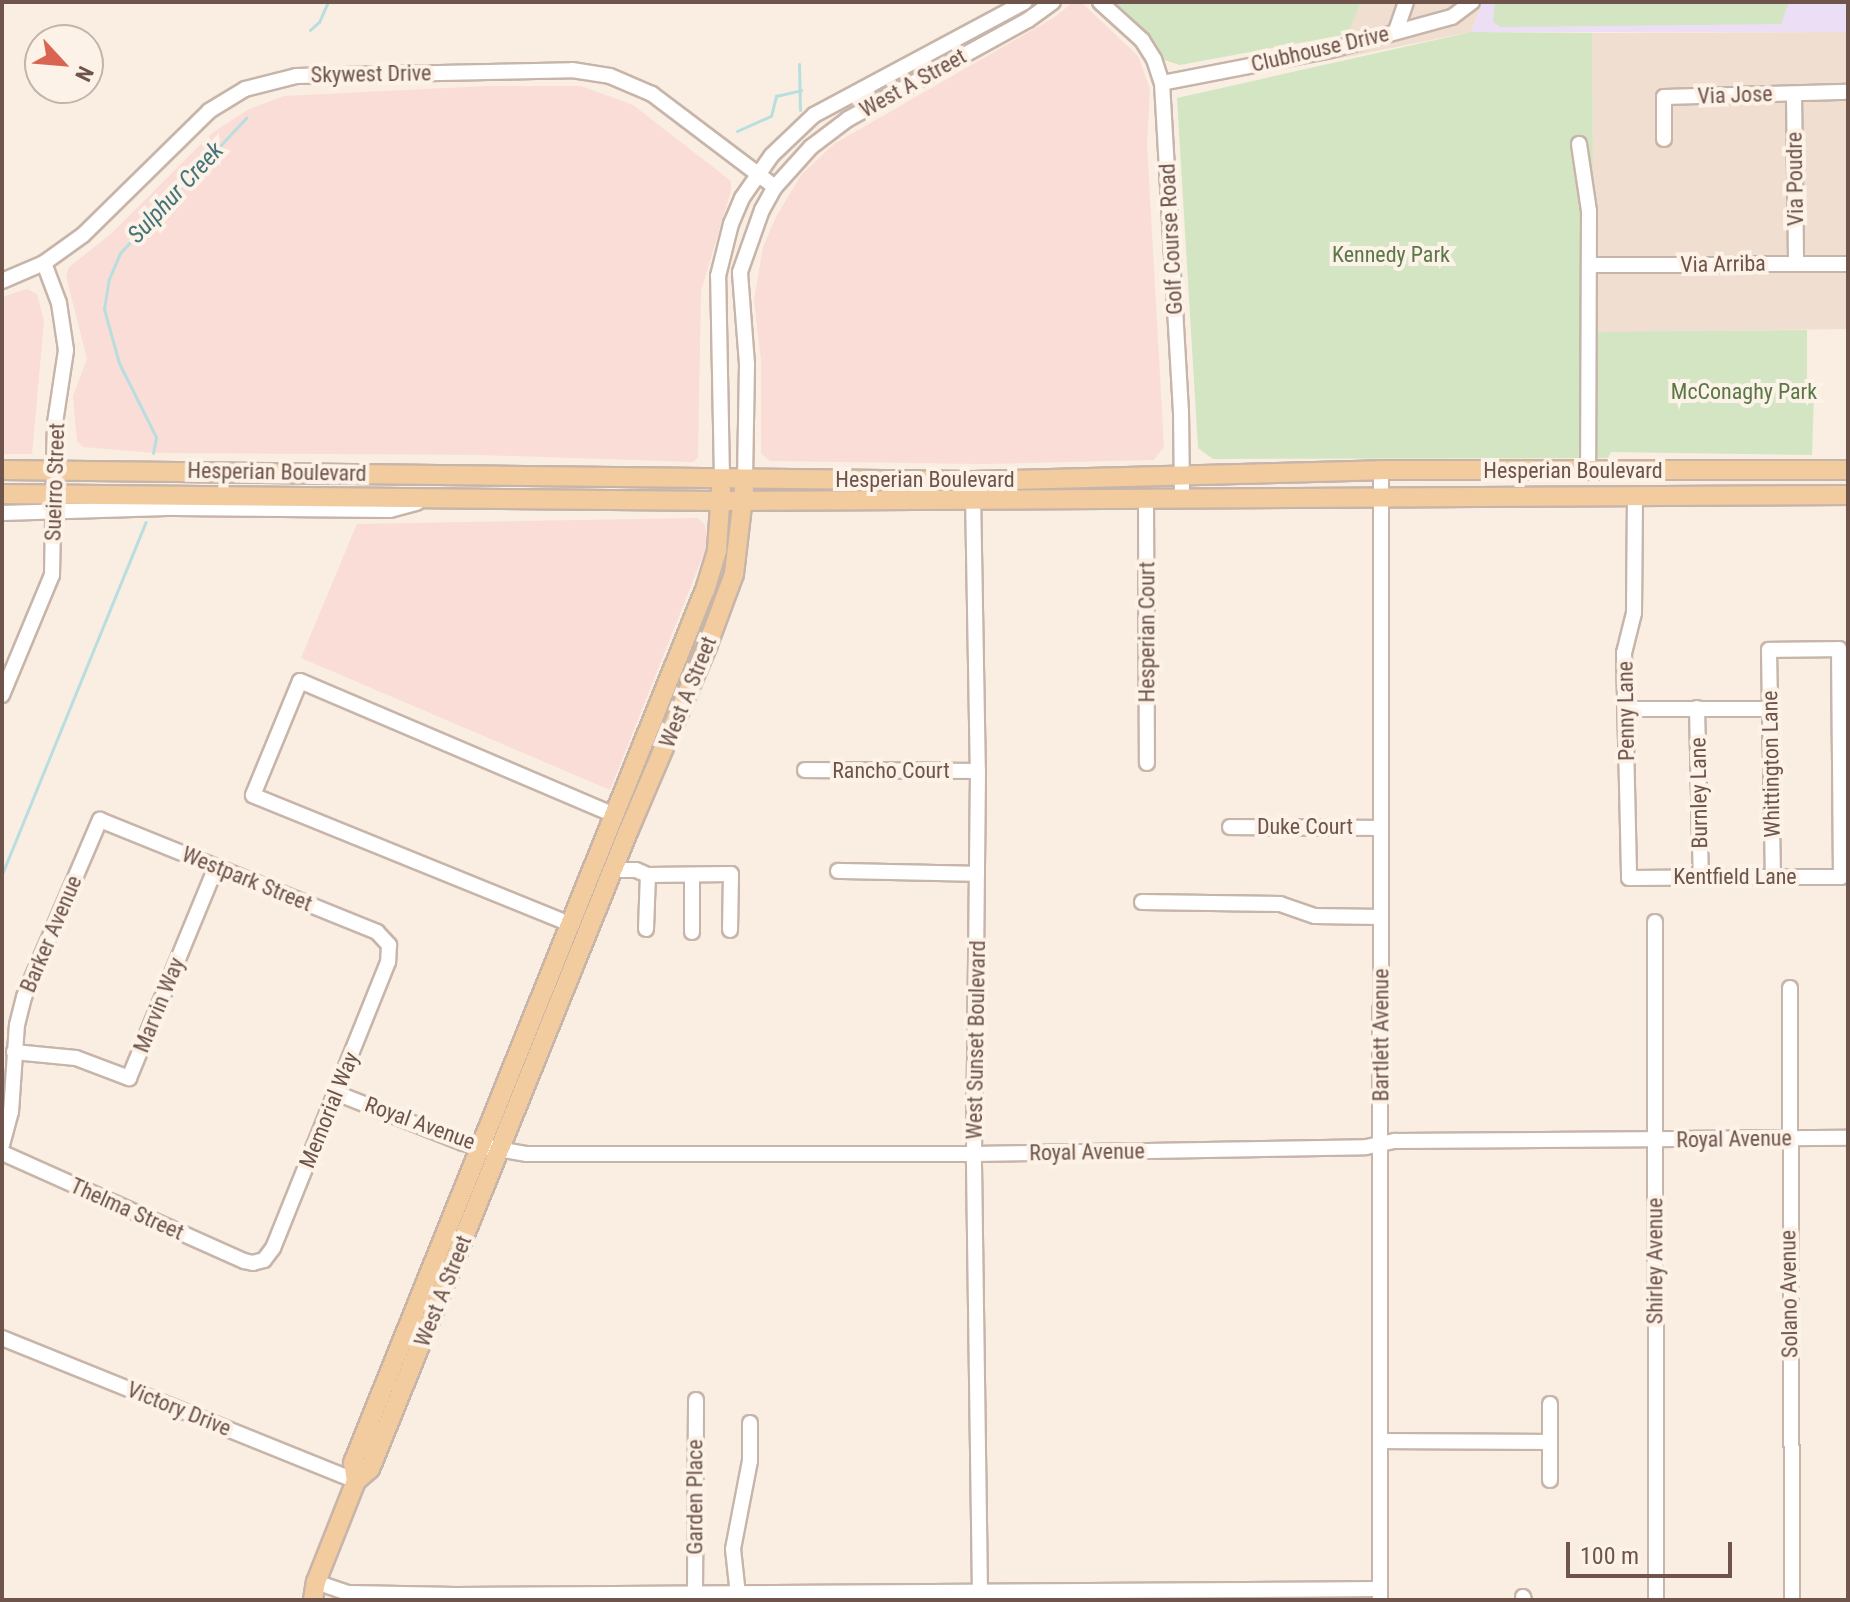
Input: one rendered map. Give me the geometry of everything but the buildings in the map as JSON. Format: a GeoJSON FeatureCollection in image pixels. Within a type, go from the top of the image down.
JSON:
{"type":"FeatureCollection","features":[{"type":"Feature","properties":{"kind":"main road","name":"Hesperian Boulevard"},"geometry":{"type":"LineString","coordinates":[[2,470],[972,481],[1381,470],[1848,470]]}},
{"type":"Feature","properties":{"kind":"main road"},"geometry":{"type":"LineString","coordinates":[[1691,496],[1707,478],[1730,471]]}},
{"type":"Feature","properties":{"kind":"main road","name":"West A Street"},"geometry":{"type":"LineString","coordinates":[[356,1481],[353,1463],[713,566],[722,478]]}},
{"type":"Feature","properties":{"kind":"main road","name":"West A Street"},"geometry":{"type":"LineString","coordinates":[[303,1600],[314,1591],[356,1481],[370,1469],[612,870],[679,716],[734,574],[745,479]]}},
{"type":"Feature","properties":{"kind":"main road","name":"Hesperian Boulevard"},"geometry":{"type":"LineString","coordinates":[[2,494],[720,501],[1848,495]]}},
{"type":"Feature","properties":{"kind":"main road"},"geometry":{"type":"LineString","coordinates":[[666,686],[679,716]]}},
{"type":"Feature","properties":{"kind":"main road"},"geometry":{"type":"LineString","coordinates":[[614,815],[628,832]]}},
{"type":"Feature","properties":{"kind":"street","name":"West A Street"},"geometry":{"type":"LineString","coordinates":[[722,478],[718,276],[731,224],[757,175],[792,134],[833,102],[1025,2]]}},
{"type":"Feature","properties":{"kind":"street","name":"West A Street"},"geometry":{"type":"LineString","coordinates":[[745,479],[747,364],[740,272],[762,210],[775,187],[811,147],[848,119],[1028,20],[1053,2]]}},
{"type":"Feature","properties":{"kind":"street","name":"Golf Course Road"},"geometry":{"type":"LineString","coordinates":[[1100,2],[1142,40],[1154,59],[1162,83],[1182,499]]}},
{"type":"Feature","properties":{"kind":"street"},"geometry":{"type":"LineString","coordinates":[[1396,31],[1406,2]]}},
{"type":"Feature","properties":{"kind":"street","name":"Clubhouse Drive"},"geometry":{"type":"LineString","coordinates":[[1162,83],[1331,50],[1452,17],[1472,2]]}},
{"type":"Feature","properties":{"kind":"street","name":"Skywest Drive"},"geometry":{"type":"LineString","coordinates":[[2,281],[44,263],[99,221],[209,111],[245,89],[296,76],[572,70],[610,76],[652,94],[775,187]]}},
{"type":"Feature","properties":{"kind":"street","name":"Via Jose"},"geometry":{"type":"LineString","coordinates":[[1664,139],[1664,97],[1848,92]]}},
{"type":"Feature","properties":{"kind":"street","name":"Via Poudre"},"geometry":{"type":"LineString","coordinates":[[1794,94],[1796,263]]}},
{"type":"Feature","properties":{"kind":"street"},"geometry":{"type":"LineString","coordinates":[[1579,144],[1589,211],[1588,471]]}},
{"type":"Feature","properties":{"kind":"street","name":"Sueirro Street"},"geometry":{"type":"LineString","coordinates":[[2,695],[52,575],[55,423],[66,350],[59,303],[44,263]]}},
{"type":"Feature","properties":{"kind":"street","name":"Via Arriba"},"geometry":{"type":"LineString","coordinates":[[1597,265],[1848,264]]}},
{"type":"Feature","properties":{"kind":"street","name":"Bartlett Avenue"},"geometry":{"type":"LineString","coordinates":[[1380,1594],[1381,470]]}},
{"type":"Feature","properties":{"kind":"street","name":"West Sunset Boulevard"},"geometry":{"type":"LineString","coordinates":[[972,481],[978,771],[974,1154],[980,1597]]}},
{"type":"Feature","properties":{"kind":"street","name":"Penny Lane"},"geometry":{"type":"LineString","coordinates":[[1629,878],[1624,653],[1634,613],[1635,497]]}},
{"type":"Feature","properties":{"kind":"street","name":"Hesperian Boulevard"},"geometry":{"type":"LineString","coordinates":[[2,513],[175,508],[390,510],[434,498]]}},
{"type":"Feature","properties":{"kind":"street","name":"Hesperian Court"},"geometry":{"type":"LineString","coordinates":[[1146,500],[1147,763]]}},
{"type":"Feature","properties":{"kind":"street","name":"Whittington Lane"},"geometry":{"type":"LineString","coordinates":[[1773,877],[1769,650],[1839,649],[1841,877]]}},
{"type":"Feature","properties":{"kind":"street"},"geometry":{"type":"LineString","coordinates":[[570,924],[253,795],[300,681],[614,815]]}},
{"type":"Feature","properties":{"kind":"street","name":"Burnley Lane"},"geometry":{"type":"LineString","coordinates":[[1697,708],[1701,878]]}},
{"type":"Feature","properties":{"kind":"street"},"geometry":{"type":"LineString","coordinates":[[1627,709],[1769,709]]}},
{"type":"Feature","properties":{"kind":"street","name":"Rancho Court"},"geometry":{"type":"LineString","coordinates":[[805,770],[978,771]]}},
{"type":"Feature","properties":{"kind":"street","name":"Westpark Street"},"geometry":{"type":"LineString","coordinates":[[100,820],[377,932],[389,945]]}},
{"type":"Feature","properties":{"kind":"street","name":"Barker Avenue"},"geometry":{"type":"LineString","coordinates":[[2,1145],[11,1112],[14,1052],[24,997],[100,820]]}},
{"type":"Feature","properties":{"kind":"street","name":"Duke Court"},"geometry":{"type":"LineString","coordinates":[[1230,827],[1380,828]]}},
{"type":"Feature","properties":{"kind":"street","name":"Marvin Way"},"geometry":{"type":"LineString","coordinates":[[14,1052],[76,1058],[129,1078],[216,867]]}},
{"type":"Feature","properties":{"kind":"street"},"geometry":{"type":"LineString","coordinates":[[612,870],[636,870],[648,875],[731,874],[730,930]]}},
{"type":"Feature","properties":{"kind":"street"},"geometry":{"type":"LineString","coordinates":[[838,871],[977,874]]}},
{"type":"Feature","properties":{"kind":"street"},"geometry":{"type":"LineString","coordinates":[[646,929],[648,875]]}},
{"type":"Feature","properties":{"kind":"street"},"geometry":{"type":"LineString","coordinates":[[692,875],[692,932]]}},
{"type":"Feature","properties":{"kind":"street","name":"Kentfield Lane"},"geometry":{"type":"LineString","coordinates":[[1629,878],[1841,877]]}},
{"type":"Feature","properties":{"kind":"street"},"geometry":{"type":"LineString","coordinates":[[1142,902],[1280,904],[1315,916],[1381,917]]}},
{"type":"Feature","properties":{"kind":"street","name":"Shirley Avenue"},"geometry":{"type":"LineString","coordinates":[[1655,922],[1656,1600]]}},
{"type":"Feature","properties":{"kind":"street","name":"Memorial Way"},"geometry":{"type":"LineString","coordinates":[[253,1263],[264,1260],[273,1248],[388,962],[389,945]]}},
{"type":"Feature","properties":{"kind":"street","name":"Solano Avenue"},"geometry":{"type":"LineString","coordinates":[[1790,988],[1788,1138],[1792,1600]]}},
{"type":"Feature","properties":{"kind":"street","name":"Royal Avenue"},"geometry":{"type":"LineString","coordinates":[[336,1093],[463,1143],[527,1154],[974,1154],[1326,1148],[1381,1144],[1848,1138]]}},
{"type":"Feature","properties":{"kind":"street","name":"Thelma Street"},"geometry":{"type":"LineString","coordinates":[[2,1153],[253,1263]]}},
{"type":"Feature","properties":{"kind":"street","name":"Victory Drive"},"geometry":{"type":"LineString","coordinates":[[2,1338],[356,1481]]}},
{"type":"Feature","properties":{"kind":"street","name":"Garden Place"},"geometry":{"type":"LineString","coordinates":[[695,1595],[696,1400]]}},
{"type":"Feature","properties":{"kind":"street"},"geometry":{"type":"LineString","coordinates":[[1550,1404],[1550,1480]]}},
{"type":"Feature","properties":{"kind":"street"},"geometry":{"type":"LineString","coordinates":[[738,1595],[733,1549],[750,1461],[750,1423]]}},
{"type":"Feature","properties":{"kind":"street"},"geometry":{"type":"LineString","coordinates":[[1381,1441],[1550,1442]]}},
{"type":"Feature","properties":{"kind":"street"},"geometry":{"type":"LineString","coordinates":[[314,1591],[575,1598],[695,1595],[980,1597],[1380,1594]]}},
{"type":"Feature","properties":{"kind":"shaded area"},"geometry":{"type":"Polygon","coordinates":[[[1361,2],[1483,2],[1471,32],[1337,59],[1361,2]]]}},
{"type":"Feature","properties":{"kind":"shaded area"},"geometry":{"type":"Polygon","coordinates":[[[1483,2],[1848,2],[1848,32],[1471,32],[1483,2]]]}},
{"type":"Feature","properties":{"kind":"shaded area"},"geometry":{"type":"Polygon","coordinates":[[[1072,3],[1082,3],[1138,56],[1150,89],[1147,144],[1164,447],[1154,460],[984,464],[770,461],[761,453],[761,360],[754,301],[763,247],[776,217],[801,175],[834,144],[1055,17],[1072,3]]]}},
{"type":"Feature","properties":{"kind":"shaded area"},"geometry":{"type":"Polygon","coordinates":[[[1848,32],[1848,329],[1594,333],[1592,33],[1848,32]]]}},
{"type":"Feature","properties":{"kind":"shaded area"},"geometry":{"type":"Polygon","coordinates":[[[487,86],[581,86],[633,105],[731,181],[731,191],[701,291],[698,457],[693,462],[483,455],[155,453],[83,447],[77,441],[73,396],[87,359],[66,276],[69,267],[111,234],[211,134],[249,109],[284,96],[487,86]]]}},
{"type":"Feature","properties":{"kind":"shaded area"},"geometry":{"type":"Polygon","coordinates":[[[27,289],[37,294],[44,321],[32,454],[2,454],[2,297],[27,289]]]}},
{"type":"Feature","properties":{"kind":"shaded area"},"geometry":{"type":"Polygon","coordinates":[[[698,518],[705,525],[708,543],[610,790],[301,658],[357,524],[698,518]]]}},
{"type":"Feature","properties":{"kind":"green space"},"geometry":{"type":"Polygon","coordinates":[[[1114,2],[1361,2],[1348,34],[1180,65],[1164,60],[1151,36],[1114,2]]]}},
{"type":"Feature","properties":{"kind":"green space"},"geometry":{"type":"Polygon","coordinates":[[[1495,2],[1789,2],[1781,24],[1501,27],[1493,22],[1495,2]]]}},
{"type":"Feature","properties":{"kind":"green space","name":"Kennedy Park"},"geometry":{"type":"Polygon","coordinates":[[[1471,32],[1592,33],[1594,332],[1807,330],[1807,394],[1814,395],[1812,455],[1611,452],[1608,458],[1213,459],[1198,448],[1177,98],[1471,32]]]}},
{"type":"Feature","properties":{"kind":"waterway","name":"Sulphur Creek"},"geometry":{"type":"LineString","coordinates":[[310,30],[319,22],[328,2]]}},
{"type":"Feature","properties":{"kind":"waterway"},"geometry":{"type":"LineString","coordinates":[[799,64],[800,110]]}},
{"type":"Feature","properties":{"kind":"waterway"},"geometry":{"type":"LineString","coordinates":[[737,131],[771,116],[776,96],[801,90]]}},
{"type":"Feature","properties":{"kind":"waterway","name":"Sulphur Creek"},"geometry":{"type":"LineString","coordinates":[[153,453],[156,437],[119,363],[104,309],[109,279],[120,253],[246,118]]}},
{"type":"Feature","properties":{"kind":"waterway","name":"Sulphur Creek"},"geometry":{"type":"LineString","coordinates":[[2,874],[146,522]]}},
{"type":"Feature","properties":{"kind":"park label","name":"McConaghy Park"},"geometry":{"type":"Point","coordinates":[1744,392]}}]}
